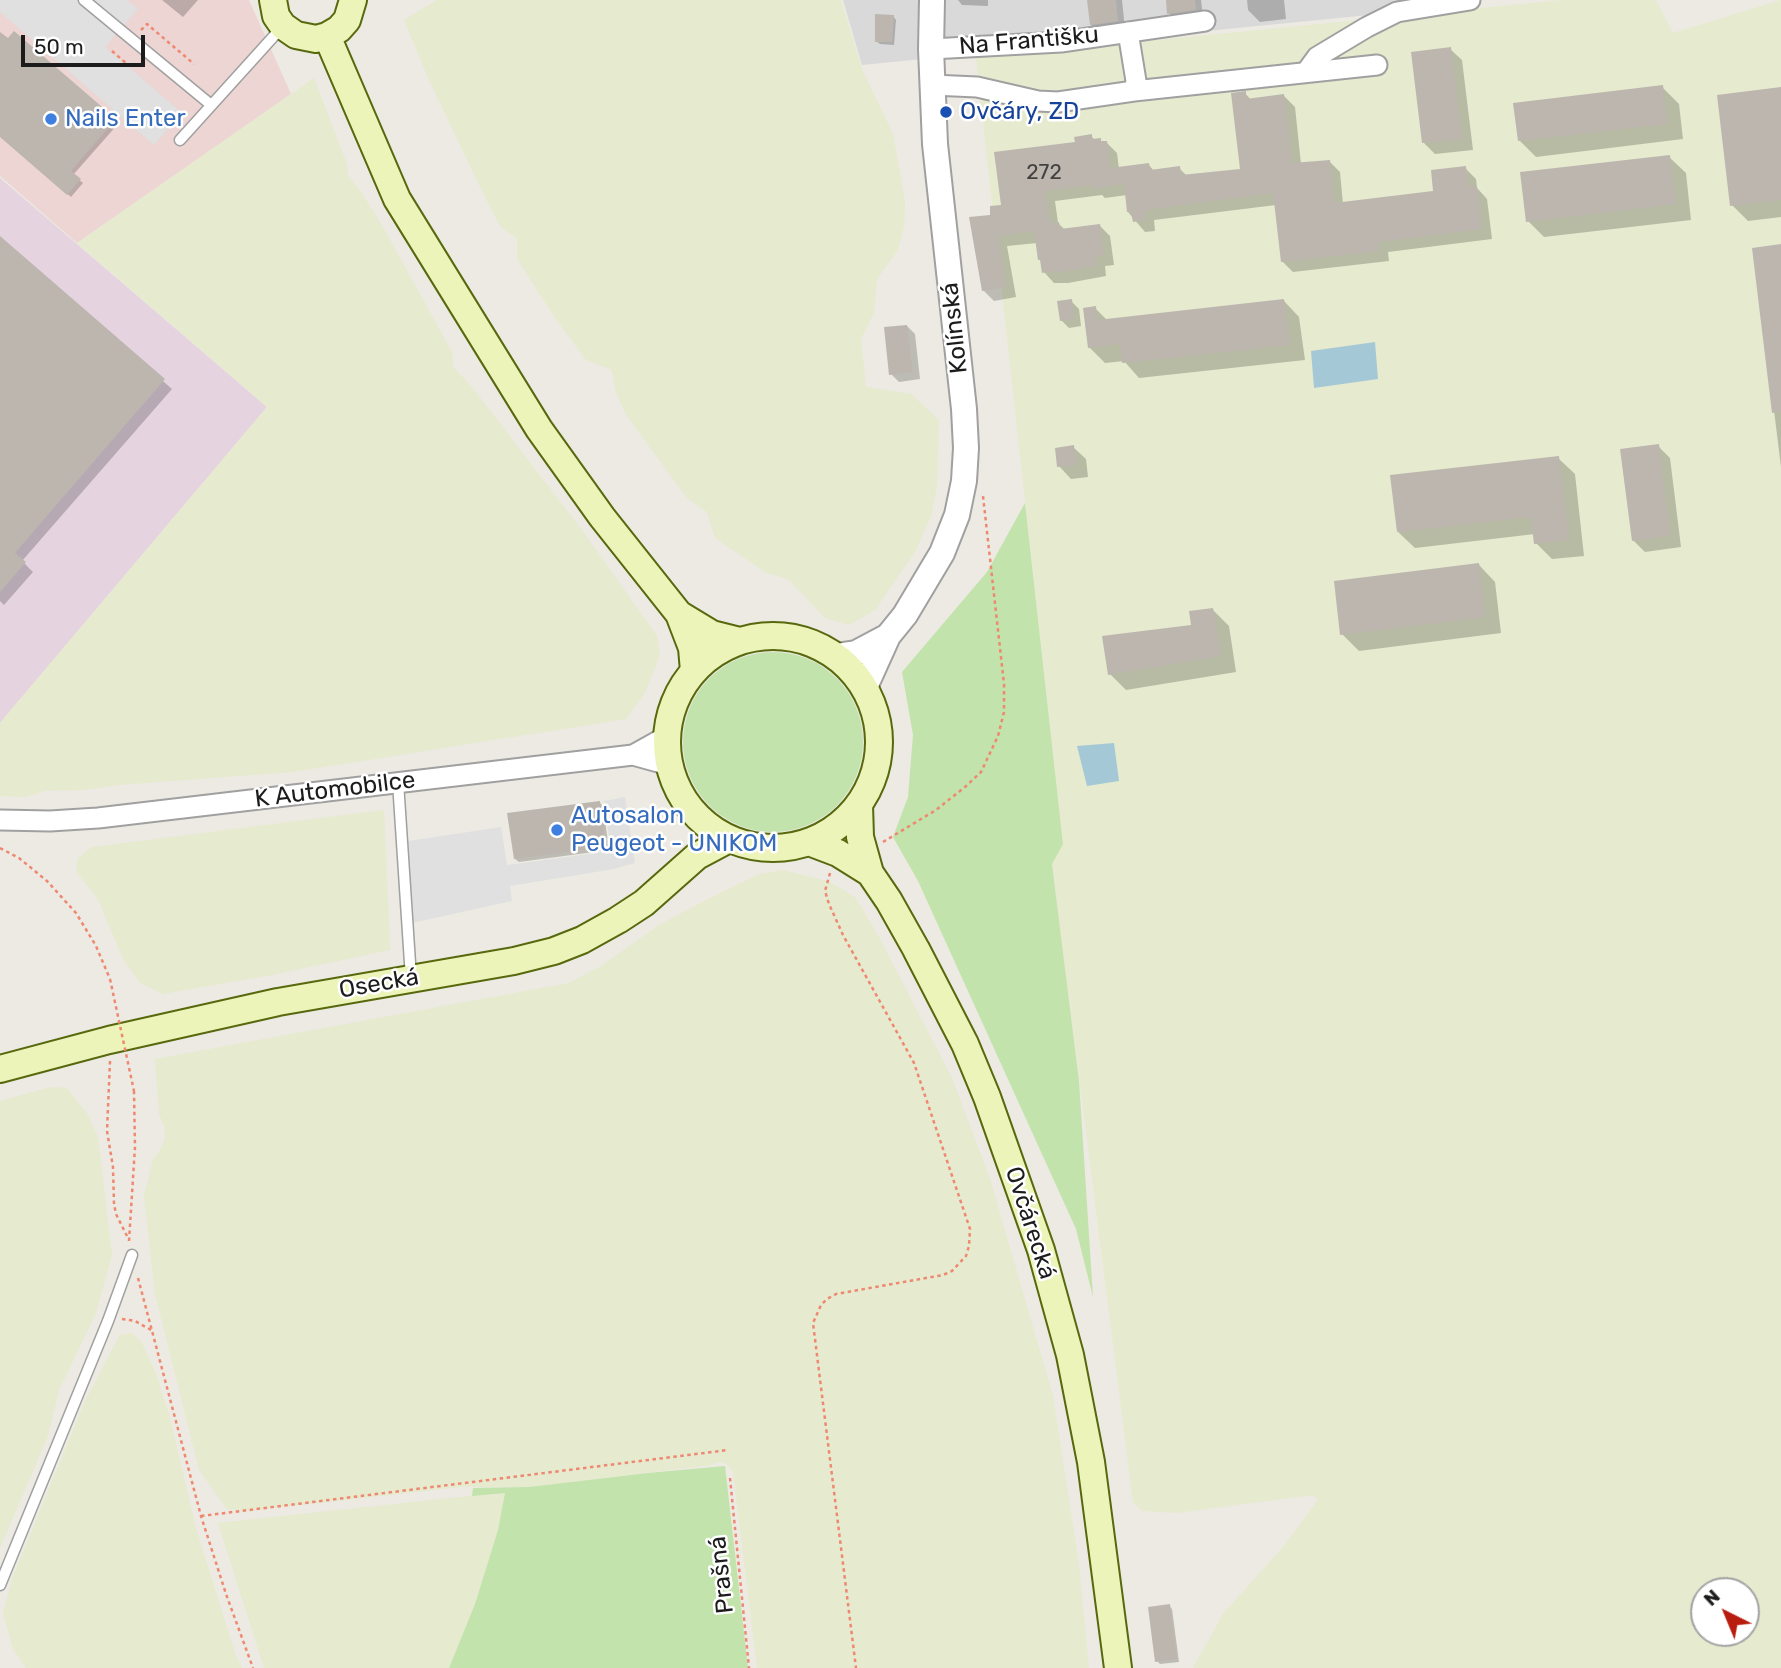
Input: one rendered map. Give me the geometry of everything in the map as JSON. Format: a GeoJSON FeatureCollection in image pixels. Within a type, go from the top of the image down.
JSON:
{"type":"FeatureCollection","features":[{"type":"Feature","properties":{"kind":"main road"},"geometry":{"type":"LineString","coordinates":[[273,0],[276,16],[283,26],[304,38],[316,39],[327,36],[347,20],[352,0]]}},
{"type":"Feature","properties":{"kind":"main road"},"geometry":{"type":"LineString","coordinates":[[327,36],[397,200],[539,429],[602,517],[679,614],[692,648],[694,671]]}},
{"type":"Feature","properties":{"kind":"main road"},"geometry":{"type":"LineString","coordinates":[[679,614],[712,634],[740,641]]}},
{"type":"Feature","properties":{"kind":"main road"},"geometry":{"type":"LineString","coordinates":[[765,636],[790,636],[814,643],[836,656],[852,670],[865,687],[875,710],[880,735],[878,760],[871,784],[859,805],[837,827],[809,842],[789,847],[748,845],[729,839],[710,828],[695,814],[679,791],[669,765],[667,736],[671,712],[694,671],[715,653],[740,641],[765,636]]}},
{"type":"Feature","properties":{"kind":"main road","name":"Ovčárecká"},"geometry":{"type":"LineString","coordinates":[[859,805],[860,837],[870,873],[909,937],[965,1044],[987,1097],[1041,1250],[1070,1355],[1091,1462],[1118,1668]]}},
{"type":"Feature","properties":{"kind":"main road"},"geometry":{"type":"LineString","coordinates":[[682,869],[695,814]]}},
{"type":"Feature","properties":{"kind":"main road","name":"Osecká"},"geometry":{"type":"LineString","coordinates":[[0,1069],[109,1040],[278,1002],[524,959],[573,944],[627,915],[697,856],[729,839]]}},
{"type":"Feature","properties":{"kind":"main road"},"geometry":{"type":"LineString","coordinates":[[809,842],[838,853],[870,873]]}},
{"type":"Feature","properties":{"kind":"street","name":"Kolínská"},"geometry":{"type":"LineString","coordinates":[[865,687],[888,636],[905,615],[942,553],[957,515],[964,481],[964,409],[935,144],[932,0]]}},
{"type":"Feature","properties":{"kind":"street"},"geometry":{"type":"LineString","coordinates":[[1306,72],[1317,57],[1397,12],[1470,0]]}},
{"type":"Feature","properties":{"kind":"street","name":"Na Františku"},"geometry":{"type":"LineString","coordinates":[[931,49],[1061,42],[1205,21]]}},
{"type":"Feature","properties":{"kind":"street","name":"Na Františku"},"geometry":{"type":"LineString","coordinates":[[1128,32],[1136,81],[1134,91]]}},
{"type":"Feature","properties":{"kind":"street","name":"Na Františku"},"geometry":{"type":"LineString","coordinates":[[932,85],[977,87],[1038,101],[1058,102],[1134,91],[1377,65]]}},
{"type":"Feature","properties":{"kind":"street","name":"Kolínská"},"geometry":{"type":"LineString","coordinates":[[836,656],[856,653],[888,636]]}},
{"type":"Feature","properties":{"kind":"street"},"geometry":{"type":"LineString","coordinates":[[633,755],[667,736]]}},
{"type":"Feature","properties":{"kind":"street","name":"K Automobilce"},"geometry":{"type":"LineString","coordinates":[[0,820],[99,818],[633,755],[669,765]]}},
{"type":"Feature","properties":{"kind":"lane"},"geometry":{"type":"LineString","coordinates":[[84,0],[211,104]]}},
{"type":"Feature","properties":{"kind":"lane"},"geometry":{"type":"LineString","coordinates":[[180,140],[283,26]]}},
{"type":"Feature","properties":{"kind":"lane"},"geometry":{"type":"LineString","coordinates":[[398,782],[411,979]]}},
{"type":"Feature","properties":{"kind":"lane"},"geometry":{"type":"LineString","coordinates":[[0,1585],[108,1321],[131,1255]]}},
{"type":"Feature","properties":{"kind":"path"},"geometry":{"type":"LineString","coordinates":[[112,51],[127,64]]}},
{"type":"Feature","properties":{"kind":"path"},"geometry":{"type":"LineString","coordinates":[[860,837],[873,844],[881,843],[936,810],[981,772],[998,736],[1004,712],[1004,684],[982,494]]}},
{"type":"Feature","properties":{"kind":"path"},"geometry":{"type":"LineString","coordinates":[[0,848],[19,858],[47,881],[76,913],[96,947],[110,979],[134,1091],[135,1147],[129,1240],[131,1255],[201,1516],[253,1668]]}},
{"type":"Feature","properties":{"kind":"path"},"geometry":{"type":"LineString","coordinates":[[838,853],[825,891],[843,935],[914,1063],[970,1229],[970,1246],[966,1256],[952,1272],[836,1294],[821,1305],[813,1323],[856,1668]]}},
{"type":"Feature","properties":{"kind":"path"},"geometry":{"type":"LineString","coordinates":[[109,1040],[111,1074],[107,1131],[113,1167],[114,1204],[129,1240]]}},
{"type":"Feature","properties":{"kind":"path"},"geometry":{"type":"LineString","coordinates":[[108,1321],[130,1319],[152,1330]]}},
{"type":"Feature","properties":{"kind":"path"},"geometry":{"type":"LineString","coordinates":[[201,1516],[727,1450]]}},
{"type":"Feature","properties":{"kind":"path","name":"Prašná"},"geometry":{"type":"LineString","coordinates":[[730,1478],[749,1668]]}},
{"type":"Feature","properties":{"kind":"shaded area"},"geometry":{"type":"Polygon","coordinates":[[[0,0],[249,0],[291,94],[77,243],[0,176],[0,0]]]}},
{"type":"Feature","properties":{"kind":"shaded area"},"geometry":{"type":"Polygon","coordinates":[[[0,0],[127,0],[138,9],[105,47],[182,113],[154,145],[0,12],[0,0]]]}},
{"type":"Feature","properties":{"kind":"shaded area"},"geometry":{"type":"Polygon","coordinates":[[[843,0],[1447,0],[1369,15],[862,65],[843,0]]]}},
{"type":"Feature","properties":{"kind":"shaded area"},"geometry":{"type":"Polygon","coordinates":[[[0,178],[267,407],[0,723],[0,178]]]}},
{"type":"Feature","properties":{"kind":"shaded area"},"geometry":{"type":"Polygon","coordinates":[[[625,797],[635,863],[614,869],[510,886],[512,901],[407,924],[402,842],[501,827],[507,865],[611,851],[604,801],[625,797]]]}},
{"type":"Feature","properties":{"kind":"green space"},"geometry":{"type":"Polygon","coordinates":[[[437,0],[841,0],[862,69],[893,134],[905,201],[904,226],[898,250],[877,279],[874,313],[861,339],[866,387],[911,394],[939,420],[937,485],[931,516],[915,552],[875,610],[849,625],[825,618],[789,580],[765,572],[715,538],[707,512],[687,498],[626,415],[616,392],[612,370],[586,360],[556,319],[517,259],[517,239],[500,226],[484,195],[428,78],[404,20],[437,0]]]}},
{"type":"Feature","properties":{"kind":"green space"},"geometry":{"type":"Polygon","coordinates":[[[1562,0],[1656,0],[1673,33],[1781,0],[1781,1668],[1193,1668],[1223,1614],[1282,1548],[1318,1500],[1313,1495],[1176,1513],[1142,1511],[1133,1502],[1052,864],[1063,843],[976,58],[1562,0]]]}},
{"type":"Feature","properties":{"kind":"green space"},"geometry":{"type":"Polygon","coordinates":[[[314,78],[347,164],[348,176],[384,229],[452,352],[453,367],[472,387],[585,534],[657,636],[660,655],[645,693],[626,719],[293,772],[45,791],[26,797],[0,796],[0,723],[267,407],[77,243],[314,78]]]}},
{"type":"Feature","properties":{"kind":"green space"},"geometry":{"type":"Polygon","coordinates":[[[1025,503],[1063,844],[1052,864],[1079,1081],[1093,1297],[1076,1229],[918,881],[893,837],[908,797],[913,735],[902,672],[987,572],[1025,503]]]}},
{"type":"Feature","properties":{"kind":"green space"},"geometry":{"type":"Polygon","coordinates":[[[773,652],[807,659],[837,678],[856,708],[863,742],[856,776],[837,806],[807,825],[773,832],[739,825],[709,806],[690,776],[683,742],[690,708],[709,678],[739,659],[773,652]]]}},
{"type":"Feature","properties":{"kind":"green space"},"geometry":{"type":"Polygon","coordinates":[[[384,810],[390,950],[272,975],[163,994],[140,983],[123,959],[98,899],[76,872],[78,858],[92,847],[384,810]]]}},
{"type":"Feature","properties":{"kind":"green space"},"geometry":{"type":"Polygon","coordinates":[[[783,870],[830,882],[855,897],[879,937],[952,1078],[990,1179],[1053,1396],[1079,1565],[1089,1668],[757,1668],[733,1472],[727,1464],[718,1462],[712,1465],[529,1487],[461,1487],[247,1511],[227,1509],[199,1470],[155,1294],[144,1196],[153,1159],[165,1138],[159,1114],[155,1059],[569,983],[601,966],[659,925],[702,902],[759,874],[783,870]]]}},
{"type":"Feature","properties":{"kind":"green space"},"geometry":{"type":"Polygon","coordinates":[[[51,1087],[67,1088],[88,1115],[98,1137],[112,1255],[96,1313],[59,1390],[48,1436],[0,1548],[0,1101],[51,1087]]]}},
{"type":"Feature","properties":{"kind":"green space"},"geometry":{"type":"Polygon","coordinates":[[[131,1333],[141,1341],[156,1374],[169,1414],[196,1528],[242,1668],[26,1668],[13,1649],[3,1613],[12,1579],[85,1401],[120,1335],[131,1333]]]}},
{"type":"Feature","properties":{"kind":"green space"},"geometry":{"type":"Polygon","coordinates":[[[725,1466],[748,1668],[449,1668],[475,1604],[498,1530],[505,1493],[472,1496],[473,1488],[529,1487],[725,1466]]]}},
{"type":"Feature","properties":{"kind":"green space"},"geometry":{"type":"Polygon","coordinates":[[[505,1492],[498,1530],[475,1604],[449,1668],[264,1668],[218,1523],[505,1492]]]}},
{"type":"Feature","properties":{"kind":"water"},"geometry":{"type":"Polygon","coordinates":[[[1375,342],[1378,379],[1314,388],[1311,351],[1375,342]]]}},
{"type":"Feature","properties":{"kind":"water"},"geometry":{"type":"Polygon","coordinates":[[[1114,743],[1119,781],[1087,786],[1077,746],[1114,743]]]}},
{"type":"Feature","properties":{"kind":"building"},"geometry":{"type":"Polygon","coordinates":[[[1087,0],[1116,0],[1118,21],[1090,25],[1087,0]]]}},
{"type":"Feature","properties":{"kind":"building"},"geometry":{"type":"Polygon","coordinates":[[[1166,0],[1195,0],[1196,10],[1167,14],[1166,0]]]}},
{"type":"Feature","properties":{"kind":"building"},"geometry":{"type":"Polygon","coordinates":[[[875,14],[894,15],[892,42],[875,42],[875,14]]]}},
{"type":"Feature","properties":{"kind":"building"},"geometry":{"type":"Polygon","coordinates":[[[14,31],[116,119],[71,171],[81,179],[67,195],[0,137],[0,32],[8,38],[14,31]]]}},
{"type":"Feature","properties":{"kind":"building"},"geometry":{"type":"Polygon","coordinates":[[[1451,47],[1462,139],[1422,143],[1411,52],[1451,47]]]}},
{"type":"Feature","properties":{"kind":"building"},"geometry":{"type":"Polygon","coordinates":[[[1663,85],[1667,124],[1518,141],[1513,103],[1663,85]]]}},
{"type":"Feature","properties":{"kind":"building"},"geometry":{"type":"Polygon","coordinates":[[[1781,87],[1781,200],[1730,206],[1717,95],[1781,87]]]}},
{"type":"Feature","properties":{"kind":"building"},"geometry":{"type":"Polygon","coordinates":[[[1246,91],[1246,99],[1284,94],[1292,163],[1330,160],[1334,203],[1433,191],[1431,170],[1466,166],[1468,186],[1477,186],[1482,229],[1378,242],[1379,251],[1281,262],[1273,193],[1145,210],[1146,220],[1133,222],[1131,212],[1127,212],[1124,184],[1093,189],[1092,185],[1045,191],[1050,223],[1059,222],[1060,229],[1100,224],[1104,255],[1095,256],[1096,266],[1042,273],[1034,231],[998,236],[1006,287],[982,291],[969,217],[990,215],[990,206],[1001,205],[994,152],[1075,142],[1074,137],[1092,134],[1092,139],[1101,138],[1101,141],[1107,141],[1110,168],[1149,163],[1150,170],[1180,166],[1181,175],[1240,169],[1231,93],[1246,91]]]}},
{"type":"Feature","properties":{"kind":"building"},"geometry":{"type":"Polygon","coordinates":[[[1670,155],[1676,204],[1526,222],[1520,172],[1670,155]]]}},
{"type":"Feature","properties":{"kind":"building"},"geometry":{"type":"Polygon","coordinates":[[[0,236],[165,379],[15,553],[26,562],[0,592],[0,236]]]}},
{"type":"Feature","properties":{"kind":"building"},"geometry":{"type":"Polygon","coordinates":[[[1781,244],[1781,412],[1772,413],[1752,248],[1781,244]]]}},
{"type":"Feature","properties":{"kind":"building"},"geometry":{"type":"Polygon","coordinates":[[[1072,299],[1074,319],[1060,321],[1057,301],[1072,299]]]}},
{"type":"Feature","properties":{"kind":"building"},"geometry":{"type":"Polygon","coordinates":[[[1284,299],[1290,345],[1122,363],[1120,344],[1088,348],[1083,308],[1096,306],[1097,320],[1284,299]]]}},
{"type":"Feature","properties":{"kind":"building"},"geometry":{"type":"Polygon","coordinates":[[[907,325],[913,372],[889,375],[884,327],[907,325]]]}},
{"type":"Feature","properties":{"kind":"building"},"geometry":{"type":"Polygon","coordinates":[[[1659,444],[1670,536],[1632,541],[1620,449],[1659,444]]]}},
{"type":"Feature","properties":{"kind":"building"},"geometry":{"type":"Polygon","coordinates":[[[1074,445],[1076,465],[1057,467],[1055,448],[1074,445]]]}},
{"type":"Feature","properties":{"kind":"building"},"geometry":{"type":"Polygon","coordinates":[[[1559,456],[1569,540],[1534,544],[1531,517],[1397,532],[1390,475],[1559,456]]]}},
{"type":"Feature","properties":{"kind":"building"},"geometry":{"type":"Polygon","coordinates":[[[1479,563],[1485,617],[1340,635],[1334,581],[1479,563]]]}},
{"type":"Feature","properties":{"kind":"building"},"geometry":{"type":"Polygon","coordinates":[[[1213,608],[1221,656],[1108,675],[1102,636],[1191,625],[1189,611],[1213,608]]]}},
{"type":"Feature","properties":{"kind":"building","name":"Autosalon Peugeot - UNIKOM"},"geometry":{"type":"Polygon","coordinates":[[[600,801],[606,847],[514,859],[507,813],[600,801]]]}},
{"type":"Feature","properties":{"kind":"building"},"geometry":{"type":"Polygon","coordinates":[[[1170,1604],[1177,1659],[1155,1662],[1148,1607],[1170,1604]]]}},
{"type":"Feature","properties":{"kind":"place","name":"Ovčáry, ZD"},"geometry":{"type":"Point","coordinates":[946,112]}},
{"type":"Feature","properties":{"kind":"place","name":"Nails Enter"},"geometry":{"type":"Point","coordinates":[51,119]}},
{"type":"Feature","properties":{"kind":"place","name":"Autosalon Peugeot - UNIKOM"},"geometry":{"type":"Point","coordinates":[557,830]}}]}
